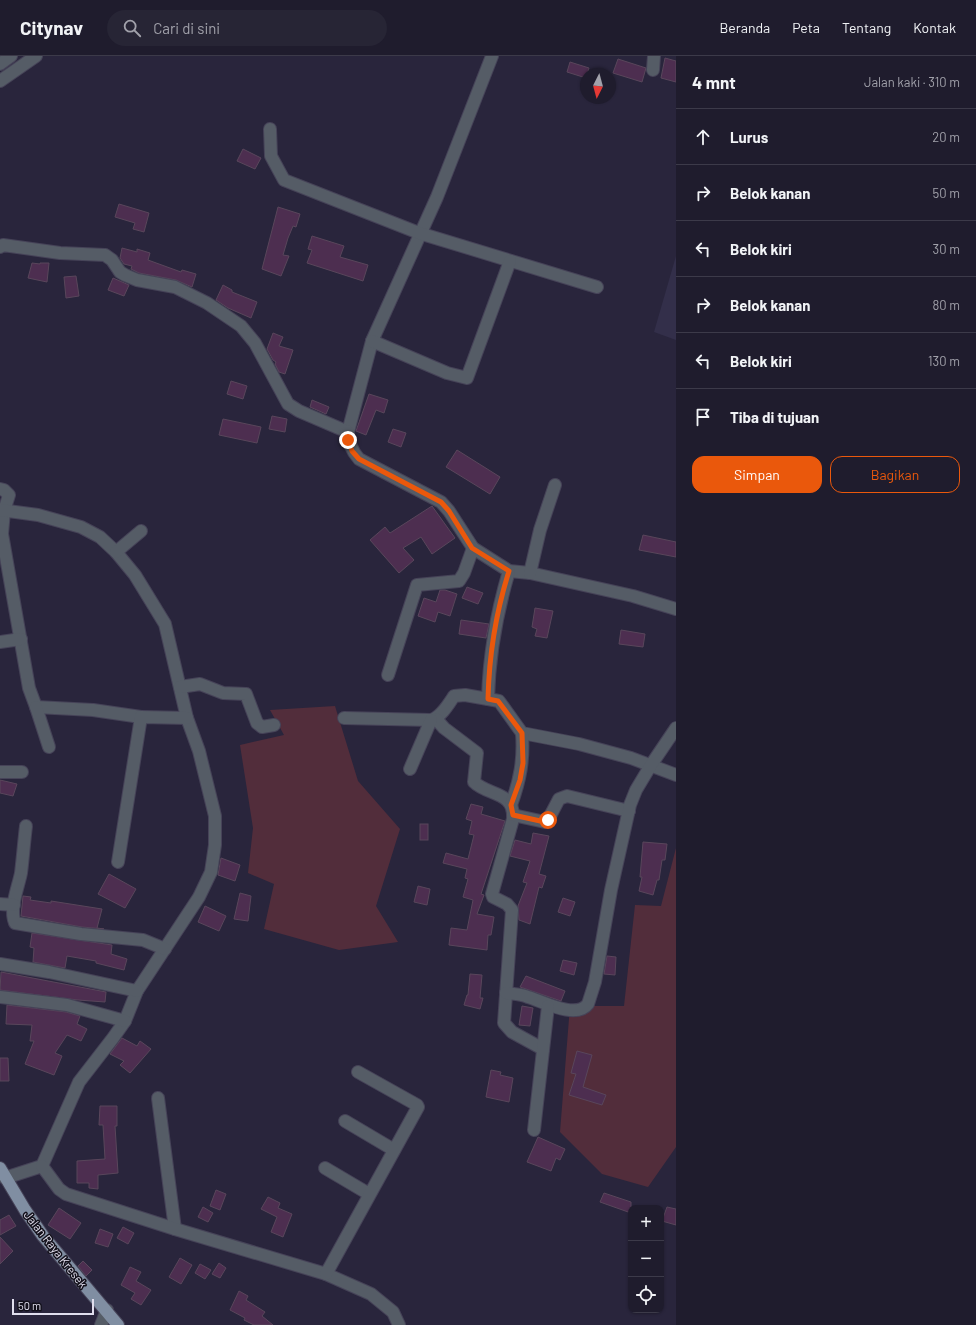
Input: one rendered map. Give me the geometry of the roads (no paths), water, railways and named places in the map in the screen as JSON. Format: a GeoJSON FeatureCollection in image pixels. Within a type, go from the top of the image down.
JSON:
{"type":"FeatureCollection","features":[{"type":"Feature","properties":{"kind":"main road","name":"Jalan Raya Kresek"},"geometry":{"type":"LineString","coordinates":[[2,1173],[43,1236],[69,1268],[107,1310],[118,1325]]}},
{"type":"Feature","properties":{"kind":"street"},"geometry":{"type":"LineString","coordinates":[[0,64],[11,56]]}},
{"type":"Feature","properties":{"kind":"street"},"geometry":{"type":"LineString","coordinates":[[0,81],[36,56]]}},
{"type":"Feature","properties":{"kind":"street"},"geometry":{"type":"LineString","coordinates":[[492,56],[437,196],[372,341],[348,432],[352,451],[359,459],[441,502],[449,511],[472,548],[509,571],[530,573],[633,596],[676,609]]}},
{"type":"Feature","properties":{"kind":"street"},"geometry":{"type":"LineString","coordinates":[[653,70],[654,56]]}},
{"type":"Feature","properties":{"kind":"street"},"geometry":{"type":"LineString","coordinates":[[270,129],[271,156],[284,180],[419,234],[597,287]]}},
{"type":"Feature","properties":{"kind":"street"},"geometry":{"type":"LineString","coordinates":[[0,247],[2,245],[60,253],[105,255],[112,260],[120,272],[137,280],[175,287],[208,303],[241,326],[255,343],[288,404],[299,411],[348,432]]}},
{"type":"Feature","properties":{"kind":"street"},"geometry":{"type":"LineString","coordinates":[[372,341],[447,373],[467,378],[510,261]]}},
{"type":"Feature","properties":{"kind":"street"},"geometry":{"type":"LineString","coordinates":[[530,573],[540,530],[555,485]]}},
{"type":"Feature","properties":{"kind":"street"},"geometry":{"type":"LineString","coordinates":[[0,489],[7,493],[2,534],[3,559],[21,639],[29,688],[49,747]]}},
{"type":"Feature","properties":{"kind":"street"},"geometry":{"type":"LineString","coordinates":[[5,506],[81,527],[117,550],[135,575],[165,624],[187,718],[199,751],[215,816],[215,845],[211,872],[199,897],[137,991],[125,1021],[79,1082],[42,1166]]}},
{"type":"Feature","properties":{"kind":"street"},"geometry":{"type":"LineString","coordinates":[[117,550],[130,541],[140,531]]}},
{"type":"Feature","properties":{"kind":"street"},"geometry":{"type":"LineString","coordinates":[[388,674],[417,585],[459,581],[464,573],[472,548]]}},
{"type":"Feature","properties":{"kind":"street"},"geometry":{"type":"LineString","coordinates":[[488,699],[488,681],[501,598],[509,571]]}},
{"type":"Feature","properties":{"kind":"street"},"geometry":{"type":"LineString","coordinates":[[0,642],[21,639]]}},
{"type":"Feature","properties":{"kind":"street"},"geometry":{"type":"LineString","coordinates":[[180,687],[200,684],[223,693],[246,694],[257,723],[262,727],[274,725]]}},
{"type":"Feature","properties":{"kind":"street"},"geometry":{"type":"LineString","coordinates":[[410,770],[433,719],[454,696],[465,695],[498,701],[522,733],[523,763],[520,780],[492,894],[493,897],[507,904],[512,910],[504,1023],[505,1027],[544,1049]]}},
{"type":"Feature","properties":{"kind":"street"},"geometry":{"type":"LineString","coordinates":[[36,707],[93,710],[140,717],[187,718]]}},
{"type":"Feature","properties":{"kind":"street"},"geometry":{"type":"LineString","coordinates":[[118,862],[140,717]]}},
{"type":"Feature","properties":{"kind":"street"},"geometry":{"type":"LineString","coordinates":[[344,718],[433,719],[477,753],[474,782],[504,797],[512,810],[545,822],[548,820],[559,799],[567,796],[629,811]]}},
{"type":"Feature","properties":{"kind":"street"},"geometry":{"type":"LineString","coordinates":[[506,993],[529,997],[548,1006],[560,1009],[576,1009],[588,1004],[595,982],[611,890],[629,811],[636,790],[650,765],[676,728]]}},
{"type":"Feature","properties":{"kind":"street"},"geometry":{"type":"LineString","coordinates":[[522,733],[579,744],[631,758],[676,775]]}},
{"type":"Feature","properties":{"kind":"street"},"geometry":{"type":"LineString","coordinates":[[0,772],[22,772]]}},
{"type":"Feature","properties":{"kind":"street"},"geometry":{"type":"LineString","coordinates":[[26,826],[20,874],[14,905],[14,922],[21,925],[143,940],[165,949]]}},
{"type":"Feature","properties":{"kind":"street"},"geometry":{"type":"LineString","coordinates":[[0,904],[14,905]]}},
{"type":"Feature","properties":{"kind":"street"},"geometry":{"type":"LineString","coordinates":[[0,964],[49,972],[137,991]]}},
{"type":"Feature","properties":{"kind":"street"},"geometry":{"type":"LineString","coordinates":[[0,997],[67,1005],[125,1021]]}},
{"type":"Feature","properties":{"kind":"street"},"geometry":{"type":"LineString","coordinates":[[534,1130],[548,1006]]}},
{"type":"Feature","properties":{"kind":"street"},"geometry":{"type":"LineString","coordinates":[[326,1274],[368,1194],[418,1107],[417,1105],[358,1072]]}},
{"type":"Feature","properties":{"kind":"street"},"geometry":{"type":"LineString","coordinates":[[158,1098],[175,1229]]}},
{"type":"Feature","properties":{"kind":"street"},"geometry":{"type":"LineString","coordinates":[[345,1121],[394,1150]]}},
{"type":"Feature","properties":{"kind":"street"},"geometry":{"type":"LineString","coordinates":[[2,1173],[42,1166]]}},
{"type":"Feature","properties":{"kind":"street"},"geometry":{"type":"LineString","coordinates":[[42,1166],[59,1189],[66,1194],[175,1229],[326,1274],[371,1294],[393,1312],[396,1324]]}},
{"type":"Feature","properties":{"kind":"street"},"geometry":{"type":"LineString","coordinates":[[325,1168],[368,1194]]}},
{"type":"Feature","properties":{"kind":"street"},"geometry":{"type":"LineString","coordinates":[[101,1325],[107,1310]]}}]}
